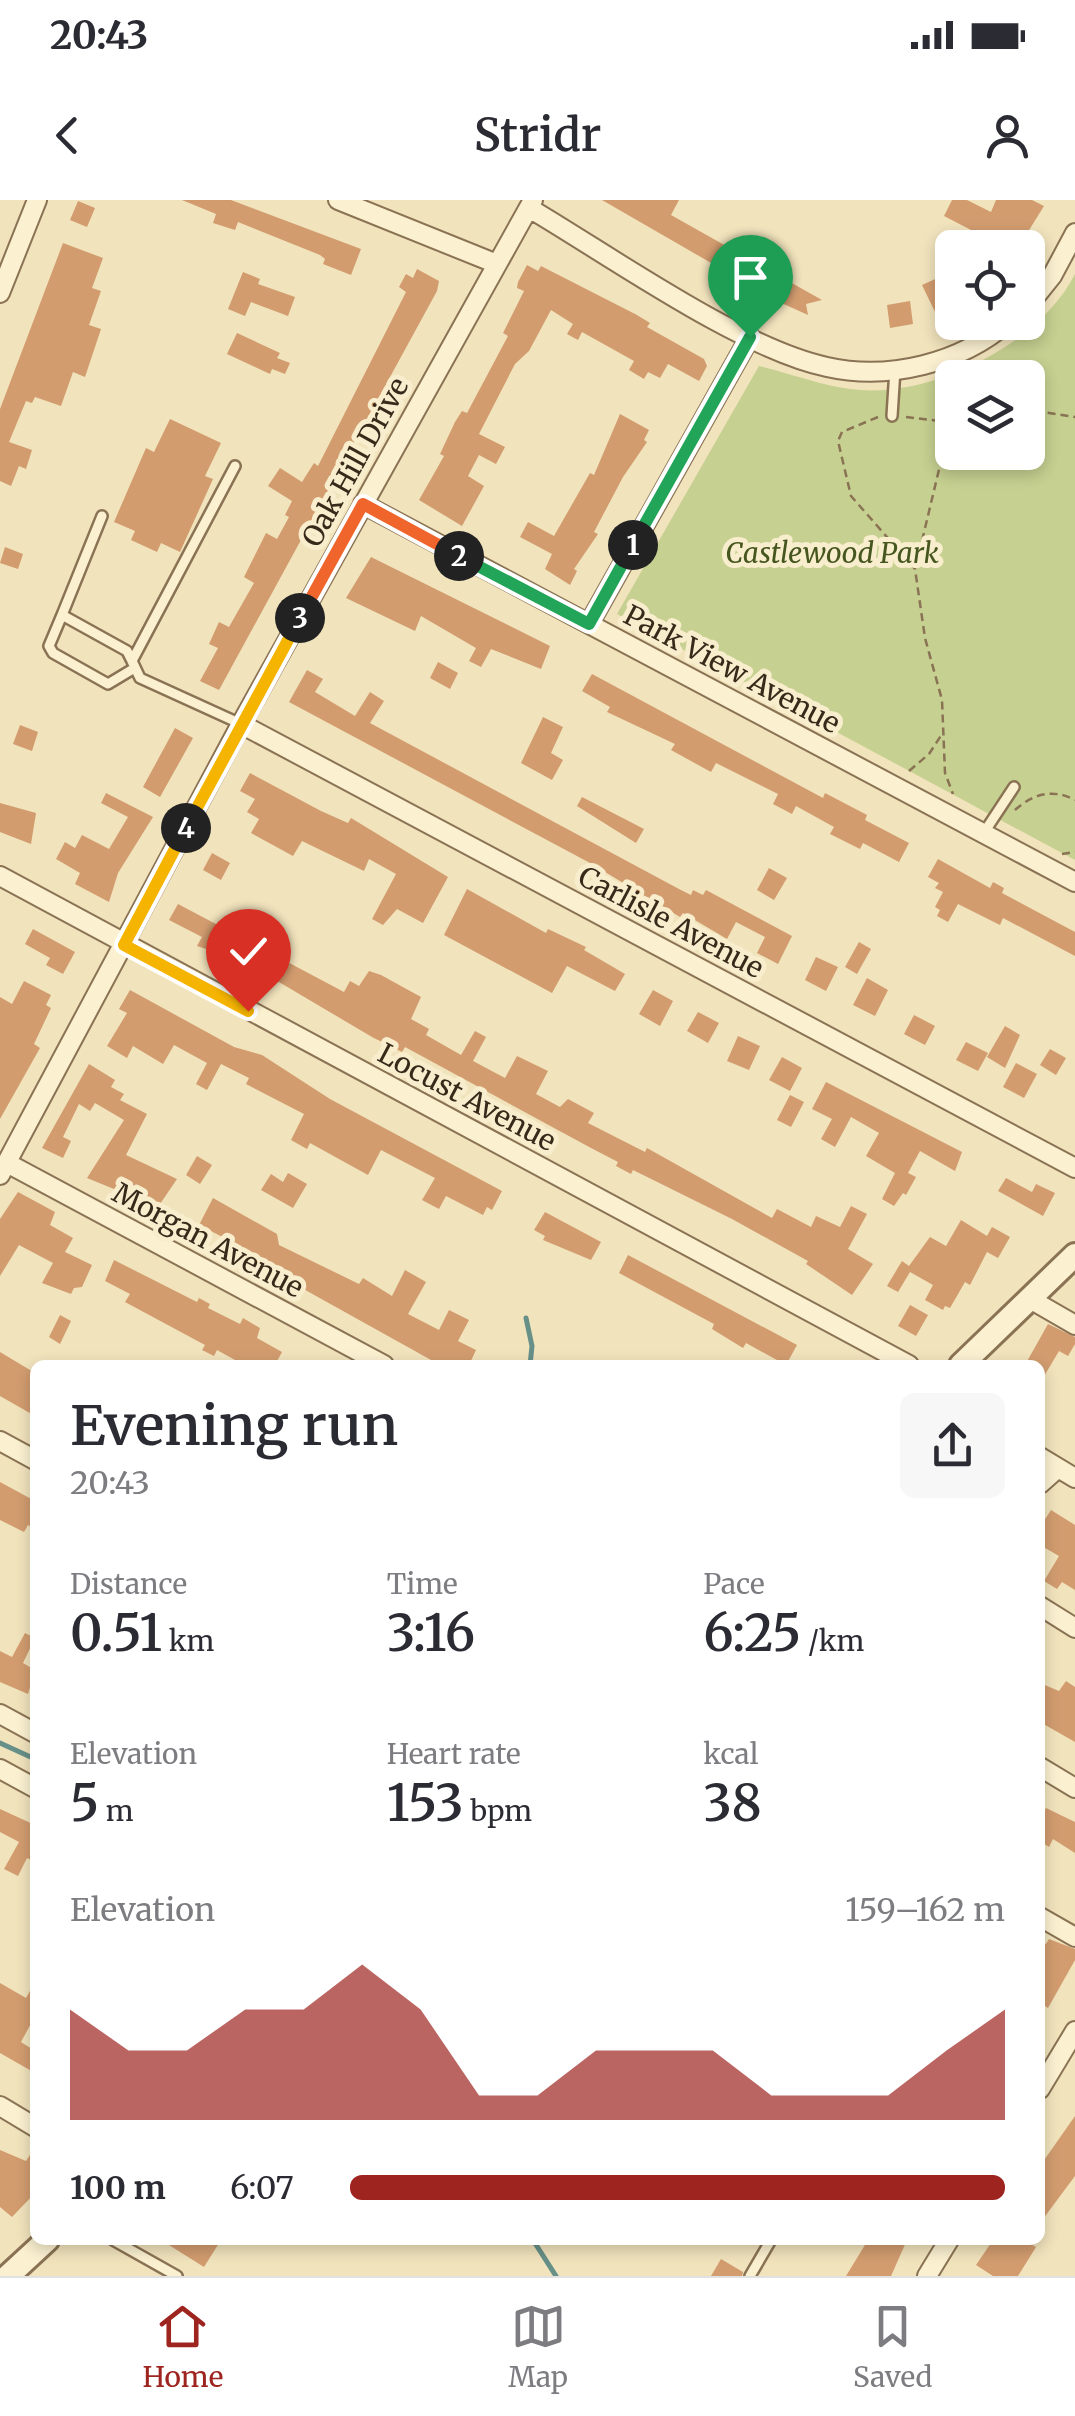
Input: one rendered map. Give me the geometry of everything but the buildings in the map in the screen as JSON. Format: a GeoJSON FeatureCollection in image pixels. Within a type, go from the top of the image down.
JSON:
{"type":"FeatureCollection","features":[{"type":"Feature","properties":{"kind":"street"},"geometry":{"type":"LineString","coordinates":[[0,293],[37,200]]}},
{"type":"Feature","properties":{"kind":"street"},"geometry":{"type":"LineString","coordinates":[[338,200],[498,264]]}},
{"type":"Feature","properties":{"kind":"street"},"geometry":{"type":"LineString","coordinates":[[531,204],[750,337],[825,367],[894,369],[935,362],[969,350],[983,340]]}},
{"type":"Feature","properties":{"kind":"street","name":"Oak Hill Drive"},"geometry":{"type":"LineString","coordinates":[[3,1169],[241,724],[531,204]]}},
{"type":"Feature","properties":{"kind":"street"},"geometry":{"type":"LineString","coordinates":[[1045,285],[1075,233]]}},
{"type":"Feature","properties":{"kind":"street"},"geometry":{"type":"LineString","coordinates":[[589,624],[750,337]]}},
{"type":"Feature","properties":{"kind":"street","name":"Park View Avenue"},"geometry":{"type":"LineString","coordinates":[[363,504],[1075,882]]}},
{"type":"Feature","properties":{"kind":"street","name":"Carlisle Avenue"},"geometry":{"type":"LineString","coordinates":[[241,724],[1075,1168]]}},
{"type":"Feature","properties":{"kind":"street","name":"Locust Avenue"},"geometry":{"type":"LineString","coordinates":[[0,876],[900,1360]]}},
{"type":"Feature","properties":{"kind":"street","name":"Morgan Avenue"},"geometry":{"type":"LineString","coordinates":[[3,1169],[374,1360]]}},
{"type":"Feature","properties":{"kind":"street"},"geometry":{"type":"LineString","coordinates":[[966,1360],[1075,1255]]}},
{"type":"Feature","properties":{"kind":"street"},"geometry":{"type":"LineString","coordinates":[[1030,1299],[1075,1325]]}},
{"type":"Feature","properties":{"kind":"street"},"geometry":{"type":"LineString","coordinates":[[0,1441],[30,1457]]}},
{"type":"Feature","properties":{"kind":"street"},"geometry":{"type":"LineString","coordinates":[[1045,1460],[1075,1478]]}},
{"type":"Feature","properties":{"kind":"street"},"geometry":{"type":"LineString","coordinates":[[1045,1480],[1058,1468]]}},
{"type":"Feature","properties":{"kind":"street"},"geometry":{"type":"LineString","coordinates":[[1045,1609],[1075,1628]]}},
{"type":"Feature","properties":{"kind":"street"},"geometry":{"type":"LineString","coordinates":[[0,1714],[30,1730]]}},
{"type":"Feature","properties":{"kind":"street"},"geometry":{"type":"LineString","coordinates":[[0,1768],[30,1785]]}},
{"type":"Feature","properties":{"kind":"street"},"geometry":{"type":"LineString","coordinates":[[1045,1769],[1075,1788]]}},
{"type":"Feature","properties":{"kind":"street"},"geometry":{"type":"LineString","coordinates":[[1045,1920],[1075,1936]]}},
{"type":"Feature","properties":{"kind":"street"},"geometry":{"type":"LineString","coordinates":[[1045,2081],[1075,2031]]}},
{"type":"Feature","properties":{"kind":"street"},"geometry":{"type":"LineString","coordinates":[[0,2106],[30,2124]]}},
{"type":"Feature","properties":{"kind":"street"},"geometry":{"type":"LineString","coordinates":[[8,2276],[42,2245]]}},
{"type":"Feature","properties":{"kind":"street"},"geometry":{"type":"LineString","coordinates":[[927,2276],[946,2245]]}},
{"type":"Feature","properties":{"kind":"lane"},"geometry":{"type":"LineString","coordinates":[[892,416],[894,369]]}},
{"type":"Feature","properties":{"kind":"lane"},"geometry":{"type":"LineString","coordinates":[[102,516],[49,646],[52,654],[108,684],[133,665],[235,466]]}},
{"type":"Feature","properties":{"kind":"lane"},"geometry":{"type":"LineString","coordinates":[[62,616],[127,651],[140,678],[241,724]]}},
{"type":"Feature","properties":{"kind":"lane"},"geometry":{"type":"LineString","coordinates":[[983,834],[1014,787]]}},
{"type":"Feature","properties":{"kind":"lane"},"geometry":{"type":"LineString","coordinates":[[122,2245],[177,2276]]}},
{"type":"Feature","properties":{"kind":"lane"},"geometry":{"type":"LineString","coordinates":[[750,2276],[769,2245]]}},
{"type":"Feature","properties":{"kind":"path"},"geometry":{"type":"LineString","coordinates":[[1045,412],[1075,417]]}},
{"type":"Feature","properties":{"kind":"path"},"geometry":{"type":"LineString","coordinates":[[915,570],[852,496],[838,442],[851,427],[892,416],[935,421]]}},
{"type":"Feature","properties":{"kind":"path"},"geometry":{"type":"LineString","coordinates":[[942,470],[915,570],[925,638],[942,700],[944,774],[953,794]]}},
{"type":"Feature","properties":{"kind":"path"},"geometry":{"type":"LineString","coordinates":[[909,771],[929,754],[943,732]]}},
{"type":"Feature","properties":{"kind":"path"},"geometry":{"type":"LineString","coordinates":[[1002,800],[1015,810],[1028,797],[1060,792],[1075,800]]}},
{"type":"Feature","properties":{"kind":"green space","name":"Castlewood Park"},"geometry":{"type":"Polygon","coordinates":[[[1075,274],[1075,860],[617,614],[759,366],[850,389],[881,390],[935,379],[935,470],[1045,470],[1045,360],[982,360],[1014,340],[1045,340],[1045,314],[1075,274]]]}},
{"type":"Feature","properties":{"kind":"waterway"},"geometry":{"type":"LineString","coordinates":[[526,1318],[531,1360]]}},
{"type":"Feature","properties":{"kind":"waterway"},"geometry":{"type":"LineString","coordinates":[[0,1743],[30,1757]]}},
{"type":"Feature","properties":{"kind":"waterway"},"geometry":{"type":"LineString","coordinates":[[536,2245],[556,2276]]}},
{"type":"Feature","properties":{"kind":"route"},"geometry":{"type":"LineString","coordinates":[[248,1011],[124,945],[363,504],[589,624],[750,337]]}}]}
